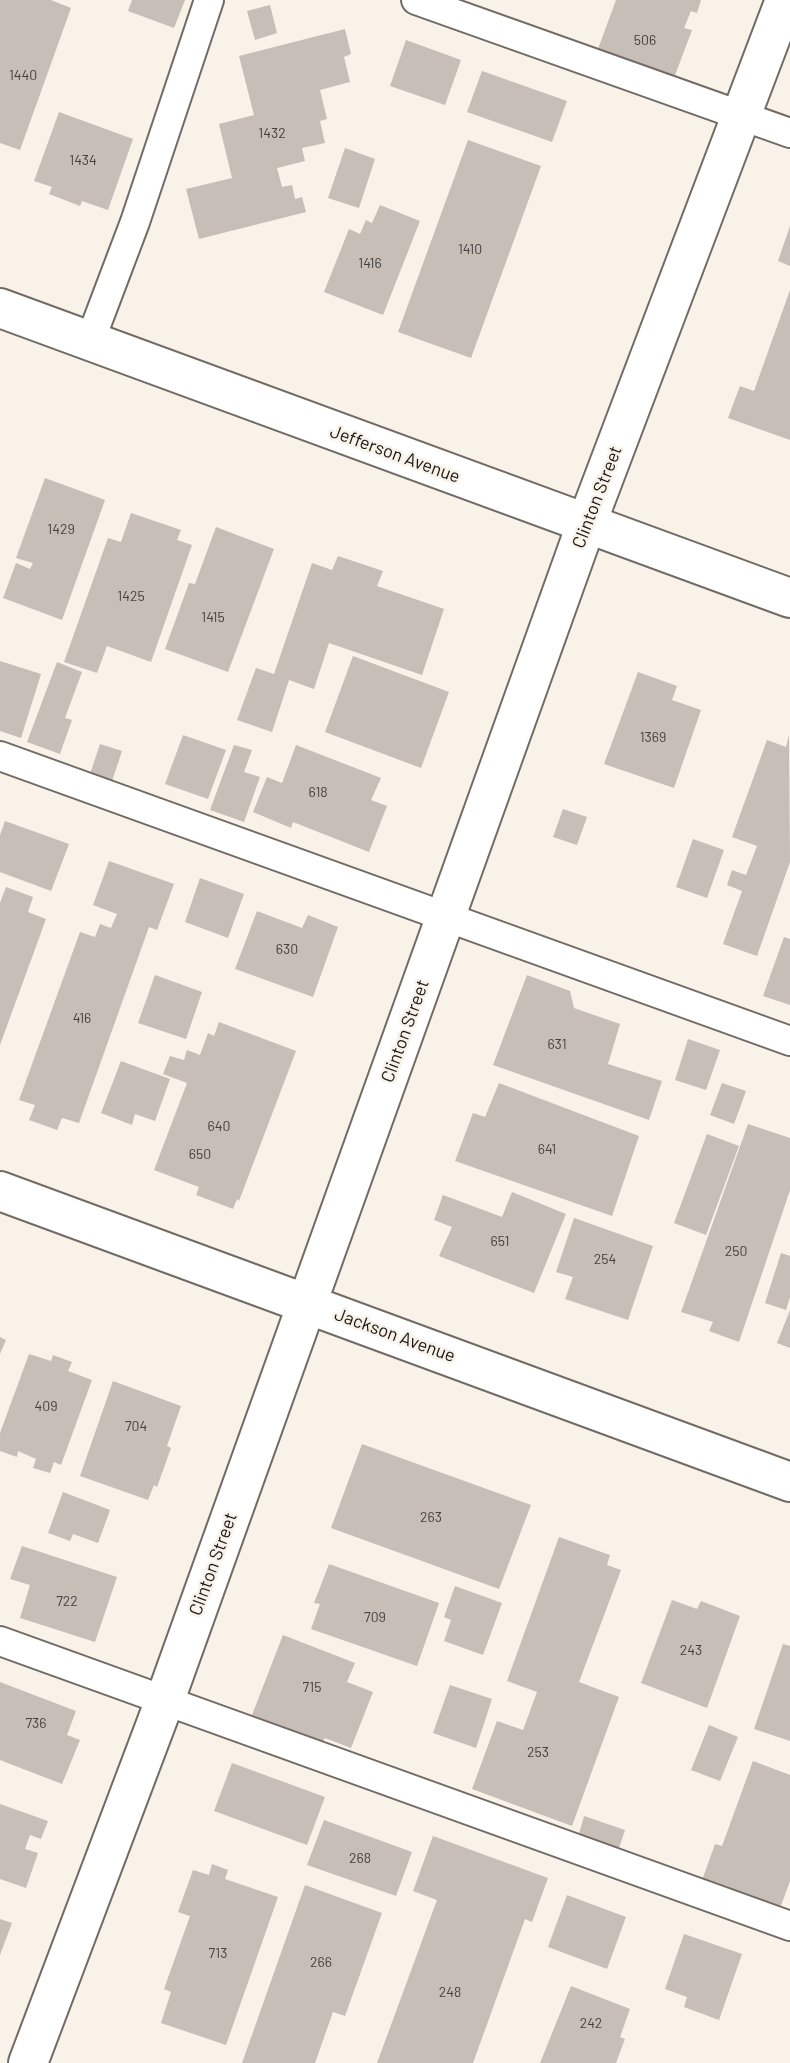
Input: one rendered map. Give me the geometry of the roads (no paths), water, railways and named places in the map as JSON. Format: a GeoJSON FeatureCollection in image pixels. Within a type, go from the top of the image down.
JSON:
{"type":"FeatureCollection","features":[{"type":"Feature","properties":{"kind":"street","name":"Clinton Street"},"geometry":{"type":"LineString","coordinates":[[28,2063],[165,1700],[586,524],[785,0]]}},
{"type":"Feature","properties":{"kind":"street","name":"Jefferson Avenue"},"geometry":{"type":"LineString","coordinates":[[0,307],[790,598]]}},
{"type":"Feature","properties":{"kind":"street","name":"Jackson Avenue"},"geometry":{"type":"LineString","coordinates":[[0,1191],[790,1482]]}},
{"type":"Feature","properties":{"kind":"lane"},"geometry":{"type":"LineString","coordinates":[[90,341],[135,222],[209,0]]}},
{"type":"Feature","properties":{"kind":"lane"},"geometry":{"type":"LineString","coordinates":[[416,0],[790,133]]}},
{"type":"Feature","properties":{"kind":"lane"},"geometry":{"type":"LineString","coordinates":[[0,756],[446,914],[790,1041]]}},
{"type":"Feature","properties":{"kind":"lane"},"geometry":{"type":"LineString","coordinates":[[0,1641],[790,1926]]}}]}
